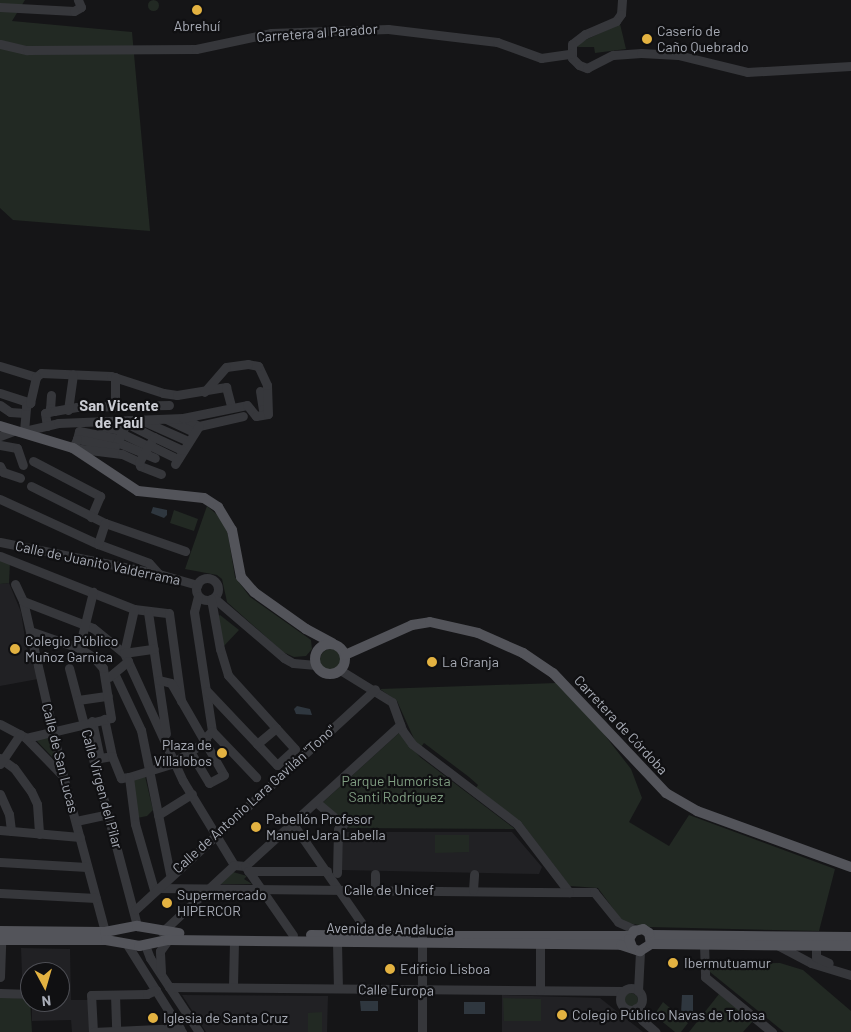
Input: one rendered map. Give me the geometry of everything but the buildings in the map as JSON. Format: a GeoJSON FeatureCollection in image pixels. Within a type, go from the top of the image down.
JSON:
{"type":"FeatureCollection","features":[{"type":"Feature","properties":{"kind":"main road"},"geometry":{"type":"LineString","coordinates":[[0,426],[75,444],[138,491],[204,498],[218,507],[232,530],[241,577],[254,592],[310,632],[341,647],[345,655],[340,670],[327,674],[316,665],[317,650],[310,632]]}},
{"type":"Feature","properties":{"kind":"main road","name":"Carretera de Córdoba"},"geometry":{"type":"LineString","coordinates":[[345,655],[412,624],[430,622],[458,626],[478,633],[523,653],[553,673],[666,793],[697,811],[851,868]]}},
{"type":"Feature","properties":{"kind":"main road"},"geometry":{"type":"LineString","coordinates":[[317,650],[324,645],[332,644]]}},
{"type":"Feature","properties":{"kind":"main road"},"geometry":{"type":"LineString","coordinates":[[0,937],[105,932],[125,930],[137,926]]}},
{"type":"Feature","properties":{"kind":"main road","name":"Avenida de Andalucía"},"geometry":{"type":"LineString","coordinates":[[137,926],[165,936],[234,941],[337,942],[633,933]]}},
{"type":"Feature","properties":{"kind":"main road"},"geometry":{"type":"LineString","coordinates":[[650,940],[643,929],[633,933],[636,949],[650,940],[851,938]]}},
{"type":"Feature","properties":{"kind":"main road"},"geometry":{"type":"LineString","coordinates":[[0,937],[126,944],[125,930]]}},
{"type":"Feature","properties":{"kind":"main road"},"geometry":{"type":"LineString","coordinates":[[147,944],[151,934],[149,930]]}},
{"type":"Feature","properties":{"kind":"main road","name":"Avenida de Andalucía"},"geometry":{"type":"LineString","coordinates":[[126,944],[147,944],[165,936],[370,935],[422,940],[636,949]]}},
{"type":"Feature","properties":{"kind":"main road"},"geometry":{"type":"LineString","coordinates":[[650,940],[704,944],[851,946]]}},
{"type":"Feature","properties":{"kind":"street"},"geometry":{"type":"LineString","coordinates":[[0,7],[74,11],[81,7],[78,0]]}},
{"type":"Feature","properties":{"kind":"street"},"geometry":{"type":"LineString","coordinates":[[622,0],[621,14],[616,21],[580,37],[572,44],[571,54],[579,65],[588,68],[613,55],[641,53],[678,55],[747,72],[851,66]]}},
{"type":"Feature","properties":{"kind":"street","name":"Carretera al Parador"},"geometry":{"type":"LineString","coordinates":[[0,44],[27,50],[175,50],[215,46],[271,33],[388,29],[497,42],[542,58],[571,54]]}},
{"type":"Feature","properties":{"kind":"street"},"geometry":{"type":"LineString","coordinates":[[204,392],[226,368],[248,364],[258,366],[267,385],[268,414]]}},
{"type":"Feature","properties":{"kind":"street"},"geometry":{"type":"LineString","coordinates":[[0,366],[36,377]]}},
{"type":"Feature","properties":{"kind":"street"},"geometry":{"type":"LineString","coordinates":[[19,431],[30,403],[36,377],[41,373],[115,377],[167,394],[204,392],[226,388],[231,406]]}},
{"type":"Feature","properties":{"kind":"street"},"geometry":{"type":"LineString","coordinates":[[68,410],[73,374]]}},
{"type":"Feature","properties":{"kind":"street"},"geometry":{"type":"LineString","coordinates":[[115,377],[115,407]]}},
{"type":"Feature","properties":{"kind":"street"},"geometry":{"type":"LineString","coordinates":[[260,390],[263,409],[268,414]]}},
{"type":"Feature","properties":{"kind":"street"},"geometry":{"type":"LineString","coordinates":[[0,393],[30,403]]}},
{"type":"Feature","properties":{"kind":"street"},"geometry":{"type":"LineString","coordinates":[[167,394],[169,405],[168,419]]}},
{"type":"Feature","properties":{"kind":"street"},"geometry":{"type":"LineString","coordinates":[[47,426],[51,395]]}},
{"type":"Feature","properties":{"kind":"street"},"geometry":{"type":"LineString","coordinates":[[0,405],[10,412],[25,413]]}},
{"type":"Feature","properties":{"kind":"street"},"geometry":{"type":"LineString","coordinates":[[50,412],[169,405]]}},
{"type":"Feature","properties":{"kind":"street"},"geometry":{"type":"LineString","coordinates":[[120,436],[79,431],[75,444],[120,436],[141,419],[183,418],[231,406],[247,405],[256,416],[268,414]]}},
{"type":"Feature","properties":{"kind":"street"},"geometry":{"type":"LineString","coordinates":[[168,419],[196,429],[243,416]]}},
{"type":"Feature","properties":{"kind":"street"},"geometry":{"type":"LineString","coordinates":[[183,418],[196,429]]}},
{"type":"Feature","properties":{"kind":"street"},"geometry":{"type":"LineString","coordinates":[[141,419],[188,441]]}},
{"type":"Feature","properties":{"kind":"street"},"geometry":{"type":"LineString","coordinates":[[0,436],[47,426],[152,441],[182,450]]}},
{"type":"Feature","properties":{"kind":"street"},"geometry":{"type":"LineString","coordinates":[[101,427],[120,436],[141,458],[155,458]]}},
{"type":"Feature","properties":{"kind":"street"},"geometry":{"type":"LineString","coordinates":[[152,441],[176,461],[196,429]]}},
{"type":"Feature","properties":{"kind":"street"},"geometry":{"type":"LineString","coordinates":[[152,441],[141,458],[140,466],[161,474]]}},
{"type":"Feature","properties":{"kind":"street"},"geometry":{"type":"LineString","coordinates":[[0,445],[17,448],[22,465]]}},
{"type":"Feature","properties":{"kind":"street"},"geometry":{"type":"LineString","coordinates":[[33,461],[100,496],[91,517]]}},
{"type":"Feature","properties":{"kind":"street"},"geometry":{"type":"LineString","coordinates":[[0,466],[3,472],[20,478]]}},
{"type":"Feature","properties":{"kind":"street"},"geometry":{"type":"LineString","coordinates":[[31,486],[105,523],[185,551]]}},
{"type":"Feature","properties":{"kind":"street"},"geometry":{"type":"LineString","coordinates":[[0,499],[98,544],[149,563],[159,574]]}},
{"type":"Feature","properties":{"kind":"street"},"geometry":{"type":"LineString","coordinates":[[98,544],[105,523]]}},
{"type":"Feature","properties":{"kind":"street","name":"Calle de Juanito Valderrama"},"geometry":{"type":"LineString","coordinates":[[0,542],[159,574],[197,585]]}},
{"type":"Feature","properties":{"kind":"street"},"geometry":{"type":"LineString","coordinates":[[0,556],[134,609],[169,613],[181,700]]}},
{"type":"Feature","properties":{"kind":"street"},"geometry":{"type":"LineString","coordinates":[[212,598],[218,592],[215,581],[204,578],[197,585],[198,596],[194,612],[212,731],[256,777]]}},
{"type":"Feature","properties":{"kind":"street","name":"Calle de San Lucas"},"geometry":{"type":"LineString","coordinates":[[15,584],[23,601],[63,776],[105,932]]}},
{"type":"Feature","properties":{"kind":"street"},"geometry":{"type":"LineString","coordinates":[[79,648],[93,592]]}},
{"type":"Feature","properties":{"kind":"street"},"geometry":{"type":"LineString","coordinates":[[198,596],[212,598],[284,658],[293,663],[316,665]]}},
{"type":"Feature","properties":{"kind":"street"},"geometry":{"type":"LineString","coordinates":[[207,690],[277,765],[295,749],[228,675],[220,649],[212,598]]}},
{"type":"Feature","properties":{"kind":"street"},"geometry":{"type":"LineString","coordinates":[[23,601],[85,625],[113,641],[124,652],[174,760],[234,865],[246,869],[327,871]]}},
{"type":"Feature","properties":{"kind":"street"},"geometry":{"type":"LineString","coordinates":[[124,652],[134,609]]}},
{"type":"Feature","properties":{"kind":"street"},"geometry":{"type":"LineString","coordinates":[[148,612],[167,744]]}},
{"type":"Feature","properties":{"kind":"street"},"geometry":{"type":"LineString","coordinates":[[30,631],[79,648],[103,668],[111,718],[23,736],[1,760],[31,791],[37,804],[39,834]]}},
{"type":"Feature","properties":{"kind":"street"},"geometry":{"type":"LineString","coordinates":[[124,652],[154,649]]}},
{"type":"Feature","properties":{"kind":"street"},"geometry":{"type":"LineString","coordinates":[[105,680],[128,662]]}},
{"type":"Feature","properties":{"kind":"street","name":"Calle Virgen del Pilar"},"geometry":{"type":"LineString","coordinates":[[69,668],[78,700],[88,722],[108,814],[135,910],[137,926]]}},
{"type":"Feature","properties":{"kind":"street"},"geometry":{"type":"LineString","coordinates":[[340,670],[375,689],[395,707],[400,725],[412,744],[517,824],[569,892]]}},
{"type":"Feature","properties":{"kind":"street"},"geometry":{"type":"LineString","coordinates":[[114,674],[141,730],[170,874]]}},
{"type":"Feature","properties":{"kind":"street"},"geometry":{"type":"LineString","coordinates":[[158,680],[171,683],[224,774],[209,783],[190,751]]}},
{"type":"Feature","properties":{"kind":"street","name":"Calle de Antonio Lara Gavilán \"Tono\""},"geometry":{"type":"LineString","coordinates":[[135,910],[170,874],[375,689]]}},
{"type":"Feature","properties":{"kind":"street"},"geometry":{"type":"LineString","coordinates":[[78,700],[108,696]]}},
{"type":"Feature","properties":{"kind":"street"},"geometry":{"type":"LineString","coordinates":[[104,719],[112,756],[125,778],[135,824],[155,889]]}},
{"type":"Feature","properties":{"kind":"street"},"geometry":{"type":"LineString","coordinates":[[88,722],[100,758],[112,756]]}},
{"type":"Feature","properties":{"kind":"street"},"geometry":{"type":"LineString","coordinates":[[0,724],[23,736],[63,776]]}},
{"type":"Feature","properties":{"kind":"street"},"geometry":{"type":"LineString","coordinates":[[246,869],[400,725]]}},
{"type":"Feature","properties":{"kind":"street"},"geometry":{"type":"LineString","coordinates":[[257,744],[276,728]]}},
{"type":"Feature","properties":{"kind":"street"},"geometry":{"type":"LineString","coordinates":[[125,778],[150,773],[190,751],[205,740],[212,731]]}},
{"type":"Feature","properties":{"kind":"street"},"geometry":{"type":"LineString","coordinates":[[199,766],[214,757]]}},
{"type":"Feature","properties":{"kind":"street"},"geometry":{"type":"LineString","coordinates":[[158,815],[192,794]]}},
{"type":"Feature","properties":{"kind":"street"},"geometry":{"type":"LineString","coordinates":[[1,798],[11,831]]}},
{"type":"Feature","properties":{"kind":"street"},"geometry":{"type":"LineString","coordinates":[[316,802],[344,825],[338,829],[337,873]]}},
{"type":"Feature","properties":{"kind":"street"},"geometry":{"type":"LineString","coordinates":[[76,821],[108,814]]}},
{"type":"Feature","properties":{"kind":"street"},"geometry":{"type":"LineString","coordinates":[[293,824],[341,890],[370,935]]}},
{"type":"Feature","properties":{"kind":"street"},"geometry":{"type":"LineString","coordinates":[[0,830],[80,837]]}},
{"type":"Feature","properties":{"kind":"street"},"geometry":{"type":"LineString","coordinates":[[0,862],[87,867]]}},
{"type":"Feature","properties":{"kind":"street"},"geometry":{"type":"LineString","coordinates":[[161,975],[159,956],[165,936],[234,865]]}},
{"type":"Feature","properties":{"kind":"street"},"geometry":{"type":"LineString","coordinates":[[246,869],[294,935]]}},
{"type":"Feature","properties":{"kind":"street"},"geometry":{"type":"LineString","coordinates":[[375,874],[375,889]]}},
{"type":"Feature","properties":{"kind":"street"},"geometry":{"type":"LineString","coordinates":[[473,890],[474,874]]}},
{"type":"Feature","properties":{"kind":"street"},"geometry":{"type":"LineString","coordinates":[[540,890],[551,885],[554,874]]}},
{"type":"Feature","properties":{"kind":"street","name":"Calle de Unicef"},"geometry":{"type":"LineString","coordinates":[[155,889],[540,890],[594,892],[618,922],[633,933]]}},
{"type":"Feature","properties":{"kind":"street"},"geometry":{"type":"LineString","coordinates":[[0,893],[96,898]]}},
{"type":"Feature","properties":{"kind":"street"},"geometry":{"type":"LineString","coordinates":[[0,937],[0,977]]}},
{"type":"Feature","properties":{"kind":"street"},"geometry":{"type":"LineString","coordinates":[[422,940],[422,1032]]}},
{"type":"Feature","properties":{"kind":"street"},"geometry":{"type":"LineString","coordinates":[[233,986],[234,941]]}},
{"type":"Feature","properties":{"kind":"street"},"geometry":{"type":"LineString","coordinates":[[337,942],[338,988]]}},
{"type":"Feature","properties":{"kind":"street"},"geometry":{"type":"LineString","coordinates":[[126,944],[181,1030]]}},
{"type":"Feature","properties":{"kind":"street"},"geometry":{"type":"LineString","coordinates":[[147,944],[161,975],[199,1032]]}},
{"type":"Feature","properties":{"kind":"street"},"geometry":{"type":"LineString","coordinates":[[540,944],[540,990]]}},
{"type":"Feature","properties":{"kind":"street"},"geometry":{"type":"LineString","coordinates":[[704,944],[705,978],[772,1032]]}},
{"type":"Feature","properties":{"kind":"street"},"geometry":{"type":"LineString","coordinates":[[779,946],[811,963],[851,975]]}},
{"type":"Feature","properties":{"kind":"street"},"geometry":{"type":"LineString","coordinates":[[816,946],[816,957],[820,960],[851,970]]}},
{"type":"Feature","properties":{"kind":"street"},"geometry":{"type":"LineString","coordinates":[[636,949],[638,991],[642,1000],[636,1008]]}},
{"type":"Feature","properties":{"kind":"street","name":"Calle Europa"},"geometry":{"type":"LineString","coordinates":[[169,987],[233,986],[422,991],[540,990],[624,992]]}},
{"type":"Feature","properties":{"kind":"street"},"geometry":{"type":"LineString","coordinates":[[636,1008],[626,1008],[622,1004],[624,992],[629,988],[638,991]]}},
{"type":"Feature","properties":{"kind":"street"},"geometry":{"type":"LineString","coordinates":[[156,990],[147,994],[91,995],[93,1032],[181,1030]]}},
{"type":"Feature","properties":{"kind":"street"},"geometry":{"type":"LineString","coordinates":[[0,993],[20,994]]}},
{"type":"Feature","properties":{"kind":"street"},"geometry":{"type":"LineString","coordinates":[[115,995],[116,1030]]}},
{"type":"Feature","properties":{"kind":"street"},"geometry":{"type":"LineString","coordinates":[[636,1008],[642,1020],[656,1032]]}},
{"type":"Feature","properties":{"kind":"shaded area"},"geometry":{"type":"Polygon","coordinates":[[[153,507],[167,510],[167,515],[164,518],[151,513],[153,507]]]}},
{"type":"Feature","properties":{"kind":"shaded area","name":"Colegio Público Muñoz Garnica"},"geometry":{"type":"Polygon","coordinates":[[[9,583],[21,612],[26,645],[38,679],[0,686],[0,584],[9,583]]]}},
{"type":"Feature","properties":{"kind":"shaded area"},"geometry":{"type":"Polygon","coordinates":[[[297,706],[310,709],[312,715],[296,714],[294,709],[297,706]]]}},
{"type":"Feature","properties":{"kind":"shaded area"},"geometry":{"type":"Polygon","coordinates":[[[340,832],[512,832],[542,867],[539,874],[340,870],[340,832]]]}},
{"type":"Feature","properties":{"kind":"shaded area"},"geometry":{"type":"Polygon","coordinates":[[[21,948],[70,949],[71,1000],[88,1000],[90,1032],[72,1032],[71,1020],[32,1021],[32,1012],[70,1012],[70,962],[22,962],[21,948]]]}},
{"type":"Feature","properties":{"kind":"shaded area"},"geometry":{"type":"Polygon","coordinates":[[[182,995],[328,996],[327,1032],[206,1032],[182,995]]]}},
{"type":"Feature","properties":{"kind":"shaded area","name":"Colegio Público Navas de Tolosa"},"geometry":{"type":"Polygon","coordinates":[[[502,995],[600,998],[643,1032],[502,1032],[502,995]]]}},
{"type":"Feature","properties":{"kind":"shaded area"},"geometry":{"type":"Polygon","coordinates":[[[682,995],[693,995],[693,1014],[681,1013],[682,995]]]}},
{"type":"Feature","properties":{"kind":"shaded area"},"geometry":{"type":"Polygon","coordinates":[[[360,1001],[378,1001],[378,1011],[361,1011],[360,1001]]]}},
{"type":"Feature","properties":{"kind":"shaded area"},"geometry":{"type":"Polygon","coordinates":[[[464,1002],[485,1002],[485,1014],[464,1014],[464,1002]]]}},
{"type":"Feature","properties":{"kind":"green space"},"geometry":{"type":"Polygon","coordinates":[[[153,-1],[159,5],[153,11],[147,5],[153,-1]]]}},
{"type":"Feature","properties":{"kind":"green space"},"geometry":{"type":"Polygon","coordinates":[[[0,0],[25,0],[12,21],[132,32],[150,231],[13,220],[0,208],[0,0]]]}},
{"type":"Feature","properties":{"kind":"green space"},"geometry":{"type":"Polygon","coordinates":[[[620,24],[626,49],[595,53],[594,47],[577,47],[581,42],[620,24]]]}},
{"type":"Feature","properties":{"kind":"green space"},"geometry":{"type":"Polygon","coordinates":[[[207,506],[221,518],[227,529],[235,577],[250,597],[311,640],[312,649],[306,656],[294,657],[283,652],[227,602],[222,579],[217,575],[185,569],[207,506]]]}},
{"type":"Feature","properties":{"kind":"green space"},"geometry":{"type":"Polygon","coordinates":[[[174,510],[198,519],[194,531],[170,523],[174,510]]]}},
{"type":"Feature","properties":{"kind":"green space"},"geometry":{"type":"Polygon","coordinates":[[[0,558],[10,562],[9,583],[0,584],[0,558]]]}},
{"type":"Feature","properties":{"kind":"green space"},"geometry":{"type":"Polygon","coordinates":[[[220,615],[239,630],[223,647],[217,617],[220,615]]]}},
{"type":"Feature","properties":{"kind":"green space"},"geometry":{"type":"Polygon","coordinates":[[[331,649],[341,656],[342,660],[335,670],[331,671],[321,664],[320,660],[327,650],[331,649]]]}},
{"type":"Feature","properties":{"kind":"green space"},"geometry":{"type":"Polygon","coordinates":[[[556,683],[600,729],[631,769],[642,798],[629,822],[669,846],[689,815],[835,869],[819,931],[649,927],[623,922],[598,888],[570,886],[521,822],[476,788],[478,785],[469,777],[424,743],[421,747],[415,741],[397,701],[380,689],[556,683]]]}},
{"type":"Feature","properties":{"kind":"green space","name":"Parque Humorista Santi Rodríguez"},"geometry":{"type":"Polygon","coordinates":[[[399,733],[420,757],[515,829],[349,828],[322,803],[399,733]]]}},
{"type":"Feature","properties":{"kind":"green space"},"geometry":{"type":"Polygon","coordinates":[[[50,735],[57,762],[35,739],[50,735]]]}},
{"type":"Feature","properties":{"kind":"green space"},"geometry":{"type":"Polygon","coordinates":[[[145,776],[153,810],[147,816],[137,818],[130,779],[145,776]]]}},
{"type":"Feature","properties":{"kind":"green space"},"geometry":{"type":"Polygon","coordinates":[[[435,835],[469,835],[469,852],[435,853],[435,835]]]}},
{"type":"Feature","properties":{"kind":"green space"},"geometry":{"type":"Polygon","coordinates":[[[233,872],[247,876],[244,879],[252,884],[220,884],[233,872]]]}},
{"type":"Feature","properties":{"kind":"green space"},"geometry":{"type":"Polygon","coordinates":[[[780,963],[803,970],[851,1011],[851,1032],[784,1032],[710,972],[709,964],[780,963]]]}},
{"type":"Feature","properties":{"kind":"green space"},"geometry":{"type":"Polygon","coordinates":[[[631,993],[636,995],[638,1000],[636,1005],[631,1007],[626,1005],[624,1000],[626,995],[631,993]]]}},
{"type":"Feature","properties":{"kind":"green space"},"geometry":{"type":"Polygon","coordinates":[[[719,994],[753,1021],[743,1032],[689,1032],[719,994]]]}},
{"type":"Feature","properties":{"kind":"green space"},"geometry":{"type":"Polygon","coordinates":[[[0,997],[20,998],[20,1012],[31,1012],[32,1032],[0,1032],[0,997]]]}},
{"type":"Feature","properties":{"kind":"green space"},"geometry":{"type":"Polygon","coordinates":[[[503,998],[541,999],[541,1021],[504,1021],[503,998]]]}},
{"type":"Feature","properties":{"kind":"green space"},"geometry":{"type":"Polygon","coordinates":[[[663,1002],[688,1023],[681,1032],[675,1032],[654,1015],[663,1002]]]}},
{"type":"Feature","properties":{"kind":"green space"},"geometry":{"type":"Polygon","coordinates":[[[322,1012],[322,1032],[308,1032],[308,1013],[322,1012]]]}},
{"type":"Feature","properties":{"kind":"place","name":"Abrehuí"},"geometry":{"type":"Point","coordinates":[197,10]}},
{"type":"Feature","properties":{"kind":"place","name":"Caserío de Caño Quebrado"},"geometry":{"type":"Point","coordinates":[647,39]}},
{"type":"Feature","properties":{"kind":"place","name":"Colegio Público Muñoz Garnica"},"geometry":{"type":"Point","coordinates":[15,649]}},
{"type":"Feature","properties":{"kind":"place","name":"La Granja"},"geometry":{"type":"Point","coordinates":[432,662]}},
{"type":"Feature","properties":{"kind":"place","name":"Plaza de Villalobos"},"geometry":{"type":"Point","coordinates":[222,753]}},
{"type":"Feature","properties":{"kind":"place","name":"Pabellón Profesor Manuel Jara Labella"},"geometry":{"type":"Point","coordinates":[256,827]}},
{"type":"Feature","properties":{"kind":"place","name":"Supermercado HIPERCOR"},"geometry":{"type":"Point","coordinates":[167,903]}},
{"type":"Feature","properties":{"kind":"place","name":"Ibermutuamur"},"geometry":{"type":"Point","coordinates":[673,963]}},
{"type":"Feature","properties":{"kind":"place","name":"Edificio Lisboa"},"geometry":{"type":"Point","coordinates":[390,969]}},
{"type":"Feature","properties":{"kind":"place","name":"Colegio Público Navas de Tolosa"},"geometry":{"type":"Point","coordinates":[562,1015]}},
{"type":"Feature","properties":{"kind":"place","name":"Iglesia de Santa Cruz"},"geometry":{"type":"Point","coordinates":[153,1018]}},
{"type":"Feature","properties":{"kind":"district","name":"San Vicente de Paúl"},"geometry":{"type":"Point","coordinates":[119,414]}}]}
